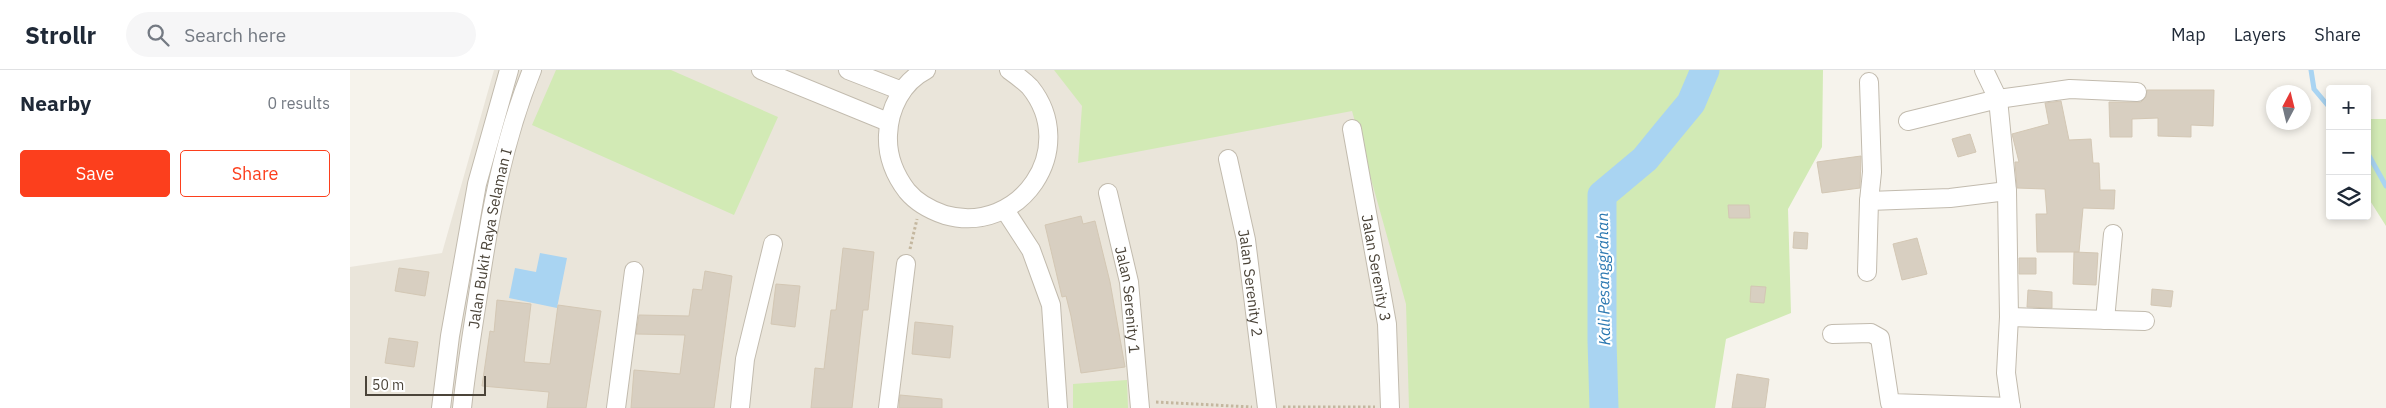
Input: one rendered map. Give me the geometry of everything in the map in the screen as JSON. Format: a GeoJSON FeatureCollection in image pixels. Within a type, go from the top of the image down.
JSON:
{"type":"FeatureCollection","features":[{"type":"Feature","properties":{"kind":"street","name":"Jalan Bukit Raya Selaman I"},"geometry":{"type":"LineString","coordinates":[[442,408],[450,336],[477,184],[509,70]]}},
{"type":"Feature","properties":{"kind":"street","name":"Jalan Bukit Raya Selaman I"},"geometry":{"type":"LineString","coordinates":[[462,408],[485,247],[496,190],[514,123],[532,70]]}},
{"type":"Feature","properties":{"kind":"street"},"geometry":{"type":"LineString","coordinates":[[761,70],[888,122]]}},
{"type":"Feature","properties":{"kind":"street"},"geometry":{"type":"LineString","coordinates":[[848,70],[902,91]]}},
{"type":"Feature","properties":{"kind":"street"},"geometry":{"type":"LineString","coordinates":[[926,70],[920,73],[902,91],[893,106],[888,122],[887,150],[896,176],[913,198],[934,212],[957,218],[982,218],[1005,210],[1022,198],[1036,182],[1045,162],[1048,136],[1043,110],[1030,87],[1010,70]]}},
{"type":"Feature","properties":{"kind":"street"},"geometry":{"type":"LineString","coordinates":[[1832,334],[1870,333],[1880,338],[1890,403],[2011,408],[2006,373],[2009,317],[2007,191],[1998,99],[1984,70]]}},
{"type":"Feature","properties":{"kind":"street"},"geometry":{"type":"LineString","coordinates":[[1868,272],[1869,201],[1872,172],[1869,82]]}},
{"type":"Feature","properties":{"kind":"street"},"geometry":{"type":"LineString","coordinates":[[1908,121],[1998,99],[2070,89],[2137,92]]}},
{"type":"Feature","properties":{"kind":"street","name":"Jalan Serenity 3"},"geometry":{"type":"LineString","coordinates":[[1352,129],[1387,324],[1390,408]]}},
{"type":"Feature","properties":{"kind":"street","name":"Jalan Serenity 2"},"geometry":{"type":"LineString","coordinates":[[1228,159],[1246,240],[1267,408]]}},
{"type":"Feature","properties":{"kind":"street"},"geometry":{"type":"LineString","coordinates":[[1869,201],[1950,198],[2007,191]]}},
{"type":"Feature","properties":{"kind":"street","name":"Jalan Serenity 1"},"geometry":{"type":"LineString","coordinates":[[1108,193],[1129,282],[1140,408]]}},
{"type":"Feature","properties":{"kind":"street"},"geometry":{"type":"LineString","coordinates":[[1005,210],[1031,250],[1051,305],[1058,408]]}},
{"type":"Feature","properties":{"kind":"street"},"geometry":{"type":"LineString","coordinates":[[2105,320],[2113,234]]}},
{"type":"Feature","properties":{"kind":"street"},"geometry":{"type":"LineString","coordinates":[[740,408],[745,359],[773,244]]}},
{"type":"Feature","properties":{"kind":"street"},"geometry":{"type":"LineString","coordinates":[[888,408],[906,264]]}},
{"type":"Feature","properties":{"kind":"street"},"geometry":{"type":"LineString","coordinates":[[616,408],[634,271]]}},
{"type":"Feature","properties":{"kind":"street"},"geometry":{"type":"LineString","coordinates":[[2009,317],[2145,321]]}},
{"type":"Feature","properties":{"kind":"street"},"geometry":{"type":"LineString","coordinates":[[450,336],[471,339]]}},
{"type":"Feature","properties":{"kind":"path"},"geometry":{"type":"LineString","coordinates":[[906,264],[917,219],[913,198]]}},
{"type":"Feature","properties":{"kind":"shaded area"},"geometry":{"type":"Polygon","coordinates":[[[494,70],[1402,70],[1481,408],[350,408],[350,267],[442,253],[494,70]]]}},
{"type":"Feature","properties":{"kind":"green space"},"geometry":{"type":"Polygon","coordinates":[[[556,70],[671,70],[778,117],[734,215],[532,125],[556,70]]]}},
{"type":"Feature","properties":{"kind":"green space"},"geometry":{"type":"Polygon","coordinates":[[[1054,70],[1823,70],[1822,147],[1788,209],[1791,313],[1726,339],[1715,408],[1409,408],[1406,304],[1352,111],[1078,163],[1082,106],[1054,70]]]}},
{"type":"Feature","properties":{"kind":"green space"},"geometry":{"type":"Polygon","coordinates":[[[2371,119],[2386,119],[2386,226],[2371,202],[2371,119]]]}},
{"type":"Feature","properties":{"kind":"green space"},"geometry":{"type":"Polygon","coordinates":[[[1127,380],[1128,408],[1073,408],[1073,384],[1127,380]]]}},
{"type":"Feature","properties":{"kind":"water"},"geometry":{"type":"Polygon","coordinates":[[[540,253],[567,258],[557,308],[509,298],[515,268],[536,272],[540,253]]]}},
{"type":"Feature","properties":{"kind":"building"},"geometry":{"type":"Polygon","coordinates":[[[2147,90],[2214,90],[2213,126],[2191,125],[2191,137],[2158,136],[2158,118],[2132,119],[2132,137],[2110,137],[2109,102],[2141,102],[2146,97],[2147,90]]]}},
{"type":"Feature","properties":{"kind":"building"},"geometry":{"type":"Polygon","coordinates":[[[2061,101],[2069,140],[2091,139],[2093,163],[2099,163],[2100,190],[2115,190],[2114,209],[2083,208],[2079,252],[2037,252],[2036,214],[2047,214],[2045,189],[2017,188],[2015,162],[2019,162],[2012,134],[2049,124],[2045,103],[2061,101]]]}},
{"type":"Feature","properties":{"kind":"building"},"geometry":{"type":"Polygon","coordinates":[[[1970,134],[1976,152],[1958,157],[1952,139],[1970,134]]]}},
{"type":"Feature","properties":{"kind":"building"},"geometry":{"type":"Polygon","coordinates":[[[1861,156],[1860,188],[1822,193],[1817,162],[1861,156]]]}},
{"type":"Feature","properties":{"kind":"building"},"geometry":{"type":"Polygon","coordinates":[[[1728,205],[1749,205],[1750,218],[1729,218],[1728,205]]]}},
{"type":"Feature","properties":{"kind":"building"},"geometry":{"type":"Polygon","coordinates":[[[1081,216],[1083,224],[1095,221],[1110,282],[1125,367],[1081,373],[1071,316],[1066,296],[1062,297],[1045,225],[1081,216]]]}},
{"type":"Feature","properties":{"kind":"building"},"geometry":{"type":"Polygon","coordinates":[[[1794,232],[1808,233],[1807,249],[1793,248],[1794,232]]]}},
{"type":"Feature","properties":{"kind":"building"},"geometry":{"type":"Polygon","coordinates":[[[1917,238],[1927,274],[1902,280],[1893,244],[1917,238]]]}},
{"type":"Feature","properties":{"kind":"building"},"geometry":{"type":"Polygon","coordinates":[[[843,248],[874,252],[868,310],[863,310],[852,408],[811,408],[815,368],[824,369],[831,310],[836,310],[843,248]]]}},
{"type":"Feature","properties":{"kind":"building"},"geometry":{"type":"Polygon","coordinates":[[[2074,252],[2098,253],[2096,285],[2073,284],[2074,252]]]}},
{"type":"Feature","properties":{"kind":"building"},"geometry":{"type":"Polygon","coordinates":[[[2019,258],[2036,258],[2036,274],[2019,274],[2019,258]]]}},
{"type":"Feature","properties":{"kind":"building"},"geometry":{"type":"Polygon","coordinates":[[[399,268],[429,272],[425,296],[395,291],[399,268]]]}},
{"type":"Feature","properties":{"kind":"building"},"geometry":{"type":"Polygon","coordinates":[[[705,271],[732,276],[714,408],[631,408],[634,370],[680,374],[685,335],[636,334],[639,315],[689,316],[693,289],[702,290],[705,271]]]}},
{"type":"Feature","properties":{"kind":"building"},"geometry":{"type":"Polygon","coordinates":[[[776,284],[800,286],[795,327],[771,324],[776,284]]]}},
{"type":"Feature","properties":{"kind":"building"},"geometry":{"type":"Polygon","coordinates":[[[1751,286],[1766,287],[1764,303],[1750,302],[1751,286]]]}},
{"type":"Feature","properties":{"kind":"building"},"geometry":{"type":"Polygon","coordinates":[[[2152,289],[2173,291],[2171,307],[2151,305],[2152,289]]]}},
{"type":"Feature","properties":{"kind":"building"},"geometry":{"type":"Polygon","coordinates":[[[2028,290],[2052,292],[2052,308],[2027,307],[2028,290]]]}},
{"type":"Feature","properties":{"kind":"building"},"geometry":{"type":"Polygon","coordinates":[[[497,300],[531,304],[524,362],[550,364],[558,305],[601,311],[586,408],[547,408],[549,392],[482,386],[490,331],[494,332],[497,300]]]}},
{"type":"Feature","properties":{"kind":"building"},"geometry":{"type":"Polygon","coordinates":[[[915,322],[953,326],[950,358],[912,354],[915,322]]]}},
{"type":"Feature","properties":{"kind":"building"},"geometry":{"type":"Polygon","coordinates":[[[389,338],[418,342],[414,367],[385,363],[389,338]]]}},
{"type":"Feature","properties":{"kind":"building"},"geometry":{"type":"Polygon","coordinates":[[[1737,374],[1769,379],[1765,408],[1732,408],[1737,374]]]}},
{"type":"Feature","properties":{"kind":"building"},"geometry":{"type":"Polygon","coordinates":[[[900,395],[942,399],[942,408],[899,408],[900,395]]]}},
{"type":"Feature","properties":{"kind":"waterway","name":"Kali Pesanggrahan"},"geometry":{"type":"LineString","coordinates":[[1604,408],[1602,195],[1645,159],[1691,103],[1705,70]]}},
{"type":"Feature","properties":{"kind":"waterway"},"geometry":{"type":"LineString","coordinates":[[2311,70],[2314,89],[2326,103]]}},
{"type":"Feature","properties":{"kind":"waterway"},"geometry":{"type":"LineString","coordinates":[[2371,159],[2386,186]]}}]}
